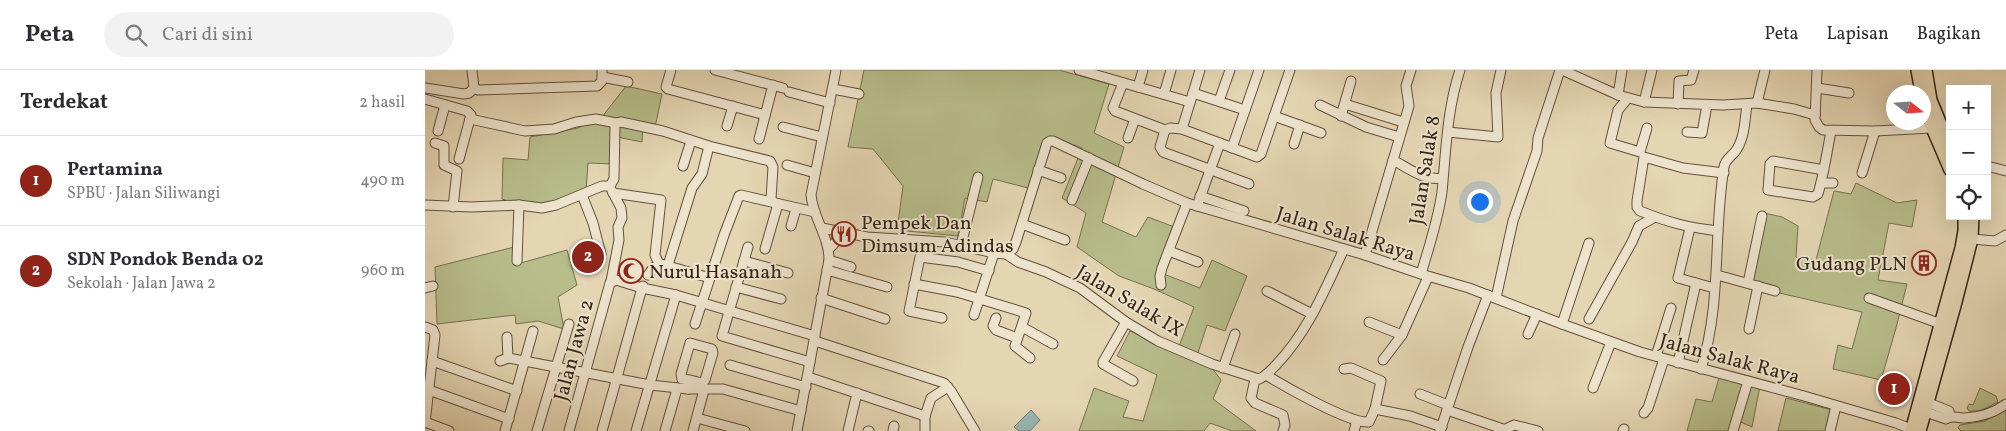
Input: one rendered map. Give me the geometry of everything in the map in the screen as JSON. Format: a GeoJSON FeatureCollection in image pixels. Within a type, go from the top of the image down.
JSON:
{"type":"FeatureCollection","features":[{"type":"Feature","properties":{"kind":"main road"},"geometry":{"type":"LineString","coordinates":[[1917,70],[1920,85]]}},
{"type":"Feature","properties":{"kind":"main road"},"geometry":{"type":"LineString","coordinates":[[1926,70],[1931,100],[1946,136]]}},
{"type":"Feature","properties":{"kind":"main road"},"geometry":{"type":"LineString","coordinates":[[1932,128],[1946,161]]}},
{"type":"Feature","properties":{"kind":"main road"},"geometry":{"type":"LineString","coordinates":[[1923,406],[1941,324],[1952,301],[1964,232],[1964,220]]}},
{"type":"Feature","properties":{"kind":"main road"},"geometry":{"type":"LineString","coordinates":[[1914,430],[1923,406],[1952,301],[1972,239],[1973,220]]}},
{"type":"Feature","properties":{"kind":"street"},"geometry":{"type":"LineString","coordinates":[[472,70],[474,88]]}},
{"type":"Feature","properties":{"kind":"street"},"geometry":{"type":"LineString","coordinates":[[671,70],[666,87],[668,89],[765,115]]}},
{"type":"Feature","properties":{"kind":"street"},"geometry":{"type":"LineString","coordinates":[[715,70],[830,102]]}},
{"type":"Feature","properties":{"kind":"street"},"geometry":{"type":"LineString","coordinates":[[797,431],[828,265],[829,249],[815,212],[811,195],[837,70]]}},
{"type":"Feature","properties":{"kind":"street"},"geometry":{"type":"LineString","coordinates":[[1080,70],[1110,74],[1123,83],[1190,102]]}},
{"type":"Feature","properties":{"kind":"street"},"geometry":{"type":"LineString","coordinates":[[1138,87],[1143,70]]}},
{"type":"Feature","properties":{"kind":"street"},"geometry":{"type":"LineString","coordinates":[[1164,94],[1171,70]]}},
{"type":"Feature","properties":{"kind":"street"},"geometry":{"type":"LineString","coordinates":[[1182,129],[1200,70]]}},
{"type":"Feature","properties":{"kind":"street"},"geometry":{"type":"LineString","coordinates":[[1219,101],[1230,70]]}},
{"type":"Feature","properties":{"kind":"street"},"geometry":{"type":"LineString","coordinates":[[1231,148],[1259,70]]}},
{"type":"Feature","properties":{"kind":"street"},"geometry":{"type":"LineString","coordinates":[[1365,255],[1409,106],[1406,86],[1411,70]]}},
{"type":"Feature","properties":{"kind":"street","name":"Jalan Salak 8"},"geometry":{"type":"LineString","coordinates":[[1383,360],[1402,336],[1425,275],[1442,192],[1448,132],[1460,70]]}},
{"type":"Feature","properties":{"kind":"street"},"geometry":{"type":"LineString","coordinates":[[1375,409],[1410,416],[1441,429],[1492,296],[1513,222],[1537,151],[1538,138],[1561,70],[1573,72],[1618,95],[1643,102],[1707,105],[1757,103],[1794,108],[1815,115]]}},
{"type":"Feature","properties":{"kind":"street"},"geometry":{"type":"LineString","coordinates":[[1618,95],[1622,70]]}},
{"type":"Feature","properties":{"kind":"street"},"geometry":{"type":"LineString","coordinates":[[1643,102],[1652,70]]}},
{"type":"Feature","properties":{"kind":"street"},"geometry":{"type":"LineString","coordinates":[[1678,104],[1679,81],[1691,80],[1694,70]]}},
{"type":"Feature","properties":{"kind":"street"},"geometry":{"type":"LineString","coordinates":[[1757,103],[1765,70]]}},
{"type":"Feature","properties":{"kind":"street"},"geometry":{"type":"LineString","coordinates":[[1817,70],[1815,120],[1819,127],[1831,131],[1932,128]]}},
{"type":"Feature","properties":{"kind":"street"},"geometry":{"type":"LineString","coordinates":[[1123,83],[1113,108],[1115,111],[1165,130],[1170,128],[1182,129],[1260,157],[1287,71]]}},
{"type":"Feature","properties":{"kind":"street"},"geometry":{"type":"LineString","coordinates":[[1448,132],[1498,137],[1496,92],[1498,71]]}},
{"type":"Feature","properties":{"kind":"street"},"geometry":{"type":"LineString","coordinates":[[474,88],[478,90],[597,86],[600,84],[602,74],[628,82]]}},
{"type":"Feature","properties":{"kind":"street"},"geometry":{"type":"LineString","coordinates":[[1341,116],[1351,81]]}},
{"type":"Feature","properties":{"kind":"street"},"geometry":{"type":"LineString","coordinates":[[759,139],[773,85]]}},
{"type":"Feature","properties":{"kind":"street"},"geometry":{"type":"LineString","coordinates":[[425,88],[464,94],[469,93],[474,88]]}},
{"type":"Feature","properties":{"kind":"street"},"geometry":{"type":"LineString","coordinates":[[1817,88],[1849,93]]}},
{"type":"Feature","properties":{"kind":"street"},"geometry":{"type":"LineString","coordinates":[[833,89],[859,94]]}},
{"type":"Feature","properties":{"kind":"street"},"geometry":{"type":"LineString","coordinates":[[1193,93],[1245,110]]}},
{"type":"Feature","properties":{"kind":"street"},"geometry":{"type":"LineString","coordinates":[[1628,98],[1621,107],[1622,112],[1614,144],[1640,152],[1647,128]]}},
{"type":"Feature","properties":{"kind":"street"},"geometry":{"type":"LineString","coordinates":[[425,99],[467,111],[471,115],[459,159]]}},
{"type":"Feature","properties":{"kind":"street"},"geometry":{"type":"LineString","coordinates":[[1701,369],[1711,332],[1714,288],[1717,275],[1718,230],[1724,165],[1737,149],[1742,137],[1747,104]]}},
{"type":"Feature","properties":{"kind":"street"},"geometry":{"type":"LineString","coordinates":[[438,131],[445,105]]}},
{"type":"Feature","properties":{"kind":"street"},"geometry":{"type":"LineString","coordinates":[[1320,105],[1366,128],[1399,137]]}},
{"type":"Feature","properties":{"kind":"street"},"geometry":{"type":"LineString","coordinates":[[1348,105],[1403,122]]}},
{"type":"Feature","properties":{"kind":"street"},"geometry":{"type":"LineString","coordinates":[[1687,132],[1702,133],[1707,105]]}},
{"type":"Feature","properties":{"kind":"street"},"geometry":{"type":"LineString","coordinates":[[727,126],[733,106]]}},
{"type":"Feature","properties":{"kind":"street"},"geometry":{"type":"LineString","coordinates":[[1274,116],[1321,133]]}},
{"type":"Feature","properties":{"kind":"street"},"geometry":{"type":"LineString","coordinates":[[1128,138],[1135,118]]}},
{"type":"Feature","properties":{"kind":"street"},"geometry":{"type":"LineString","coordinates":[[470,119],[525,131],[553,129],[576,122],[596,119],[663,131],[691,141],[770,161],[773,166],[771,199],[776,203]]}},
{"type":"Feature","properties":{"kind":"street"},"geometry":{"type":"LineString","coordinates":[[611,281],[619,240],[618,227],[622,218],[621,208],[612,189],[616,123]]}},
{"type":"Feature","properties":{"kind":"street"},"geometry":{"type":"LineString","coordinates":[[1294,144],[1300,125]]}},
{"type":"Feature","properties":{"kind":"street"},"geometry":{"type":"LineString","coordinates":[[783,127],[822,137]]}},
{"type":"Feature","properties":{"kind":"street"},"geometry":{"type":"LineString","coordinates":[[1165,130],[1160,151],[1249,184]]}},
{"type":"Feature","properties":{"kind":"street"},"geometry":{"type":"LineString","coordinates":[[1824,170],[1773,161],[1770,164],[1767,190],[1813,197],[1818,194],[1824,170],[1831,131]]}},
{"type":"Feature","properties":{"kind":"street"},"geometry":{"type":"LineString","coordinates":[[1862,173],[1875,131]]}},
{"type":"Feature","properties":{"kind":"street"},"geometry":{"type":"LineString","coordinates":[[683,166],[691,141]]}},
{"type":"Feature","properties":{"kind":"street","name":"Jalan Salak Raya"},"geometry":{"type":"LineString","coordinates":[[1006,254],[1013,249],[1047,143],[1050,141],[1187,203],[1365,255],[1492,296],[1611,342],[1678,363],[1748,381],[1914,430]]}},
{"type":"Feature","properties":{"kind":"street"},"geometry":{"type":"LineString","coordinates":[[435,143],[445,146],[444,165],[457,171],[453,206]]}},
{"type":"Feature","properties":{"kind":"street"},"geometry":{"type":"LineString","coordinates":[[1197,206],[1220,143]]}},
{"type":"Feature","properties":{"kind":"street"},"geometry":{"type":"LineString","coordinates":[[647,275],[663,265],[692,188],[702,174],[709,146]]}},
{"type":"Feature","properties":{"kind":"street"},"geometry":{"type":"LineString","coordinates":[[1073,200],[1089,158]]}},
{"type":"Feature","properties":{"kind":"street"},"geometry":{"type":"LineString","coordinates":[[1718,230],[1690,228],[1655,217],[1640,211],[1637,207],[1644,158],[1683,168],[1723,173]]}},
{"type":"Feature","properties":{"kind":"street"},"geometry":{"type":"LineString","coordinates":[[1393,160],[1423,176],[1436,179],[1442,178]]}},
{"type":"Feature","properties":{"kind":"street"},"geometry":{"type":"LineString","coordinates":[[787,165],[815,173]]}},
{"type":"Feature","properties":{"kind":"street"},"geometry":{"type":"LineString","coordinates":[[1991,167],[2006,171]]}},
{"type":"Feature","properties":{"kind":"street"},"geometry":{"type":"LineString","coordinates":[[1038,170],[1061,178]]}},
{"type":"Feature","properties":{"kind":"street"},"geometry":{"type":"LineString","coordinates":[[961,245],[978,177]]}},
{"type":"Feature","properties":{"kind":"street"},"geometry":{"type":"LineString","coordinates":[[1821,183],[1833,183]]}},
{"type":"Feature","properties":{"kind":"street"},"geometry":{"type":"LineString","coordinates":[[425,205],[519,205],[549,207],[602,186],[661,200],[655,255],[663,265],[710,278]]}},
{"type":"Feature","properties":{"kind":"street"},"geometry":{"type":"LineString","coordinates":[[582,195],[593,223],[601,254]]}},
{"type":"Feature","properties":{"kind":"street"},"geometry":{"type":"LineString","coordinates":[[695,324],[739,196],[815,212]]}},
{"type":"Feature","properties":{"kind":"street"},"geometry":{"type":"LineString","coordinates":[[1200,196],[1245,211]]}},
{"type":"Feature","properties":{"kind":"street"},"geometry":{"type":"LineString","coordinates":[[765,249],[776,203]]}},
{"type":"Feature","properties":{"kind":"street"},"geometry":{"type":"LineString","coordinates":[[1161,286],[1160,276],[1187,203]]}},
{"type":"Feature","properties":{"kind":"street"},"geometry":{"type":"LineString","coordinates":[[517,261],[519,205]]}},
{"type":"Feature","properties":{"kind":"street"},"geometry":{"type":"LineString","coordinates":[[791,226],[796,209]]}},
{"type":"Feature","properties":{"kind":"street"},"geometry":{"type":"LineString","coordinates":[[1748,283],[1762,216]]}},
{"type":"Feature","properties":{"kind":"street"},"geometry":{"type":"LineString","coordinates":[[1589,319],[1632,242],[1636,230],[1639,226],[1655,217]]}},
{"type":"Feature","properties":{"kind":"street"},"geometry":{"type":"LineString","coordinates":[[1022,224],[1065,240]]}},
{"type":"Feature","properties":{"kind":"street"},"geometry":{"type":"LineString","coordinates":[[822,228],[884,239],[932,240],[995,254],[1006,254]]}},
{"type":"Feature","properties":{"kind":"street"},"geometry":{"type":"LineString","coordinates":[[1690,228],[1678,278],[1714,288]]}},
{"type":"Feature","properties":{"kind":"street"},"geometry":{"type":"LineString","coordinates":[[829,249],[844,233]]}},
{"type":"Feature","properties":{"kind":"street"},"geometry":{"type":"LineString","coordinates":[[1972,239],[1995,241],[2006,235]]}},
{"type":"Feature","properties":{"kind":"street"},"geometry":{"type":"LineString","coordinates":[[1562,324],[1589,243]]}},
{"type":"Feature","properties":{"kind":"street"},"geometry":{"type":"LineString","coordinates":[[748,247],[722,336],[810,362]]}},
{"type":"Feature","properties":{"kind":"street"},"geometry":{"type":"LineString","coordinates":[[1283,431],[1285,425],[1283,415],[1255,403],[1251,398],[1255,379],[1266,375],[1293,346],[1312,314],[1344,249]]}},
{"type":"Feature","properties":{"kind":"street"},"geometry":{"type":"LineString","coordinates":[[1169,251],[1198,262]]}},
{"type":"Feature","properties":{"kind":"street"},"geometry":{"type":"LineString","coordinates":[[974,315],[995,254]]}},
{"type":"Feature","properties":{"kind":"street","name":"Jalan Salak IX"},"geometry":{"type":"LineString","coordinates":[[1006,254],[1018,262],[1046,272],[1080,288],[1126,322],[1158,341],[1255,379]]}},
{"type":"Feature","properties":{"kind":"street"},"geometry":{"type":"LineString","coordinates":[[942,318],[909,311],[919,259],[922,257],[958,262],[989,271]]}},
{"type":"Feature","properties":{"kind":"street"},"geometry":{"type":"LineString","coordinates":[[744,261],[788,273]]}},
{"type":"Feature","properties":{"kind":"street"},"geometry":{"type":"LineString","coordinates":[[828,265],[851,267]]}},
{"type":"Feature","properties":{"kind":"street"},"geometry":{"type":"LineString","coordinates":[[828,265],[887,287]]}},
{"type":"Feature","properties":{"kind":"street"},"geometry":{"type":"LineString","coordinates":[[1717,275],[1775,291]]}},
{"type":"Feature","properties":{"kind":"street","name":"Jalan Jawa 2"},"geometry":{"type":"LineString","coordinates":[[569,431],[611,281],[616,280],[676,295],[815,338],[944,383],[948,387]]}},
{"type":"Feature","properties":{"kind":"street"},"geometry":{"type":"LineString","coordinates":[[1678,363],[1697,283]]}},
{"type":"Feature","properties":{"kind":"street"},"geometry":{"type":"LineString","coordinates":[[913,284],[949,290],[1026,313],[1015,346],[1030,358]]}},
{"type":"Feature","properties":{"kind":"street"},"geometry":{"type":"LineString","coordinates":[[736,286],[781,299]]}},
{"type":"Feature","properties":{"kind":"street"},"geometry":{"type":"LineString","coordinates":[[1749,329],[1758,286]]}},
{"type":"Feature","properties":{"kind":"street"},"geometry":{"type":"LineString","coordinates":[[602,431],[642,287]]}},
{"type":"Feature","properties":{"kind":"street"},"geometry":{"type":"LineString","coordinates":[[1267,291],[1312,314]]}},
{"type":"Feature","properties":{"kind":"street"},"geometry":{"type":"LineString","coordinates":[[636,431],[676,295]]}},
{"type":"Feature","properties":{"kind":"street"},"geometry":{"type":"LineString","coordinates":[[821,298],[885,319]]}},
{"type":"Feature","properties":{"kind":"street"},"geometry":{"type":"LineString","coordinates":[[1869,298],[1941,324]]}},
{"type":"Feature","properties":{"kind":"street"},"geometry":{"type":"LineString","coordinates":[[1644,412],[1648,408],[1671,308]]}},
{"type":"Feature","properties":{"kind":"street"},"geometry":{"type":"LineString","coordinates":[[1528,334],[1537,314]]}},
{"type":"Feature","properties":{"kind":"street"},"geometry":{"type":"LineString","coordinates":[[996,318],[993,326],[996,330],[1017,338]]}},
{"type":"Feature","properties":{"kind":"street"},"geometry":{"type":"LineString","coordinates":[[1126,322],[1103,364],[1133,381]]}},
{"type":"Feature","properties":{"kind":"street"},"geometry":{"type":"LineString","coordinates":[[1369,322],[1402,336]]}},
{"type":"Feature","properties":{"kind":"street"},"geometry":{"type":"LineString","coordinates":[[537,431],[569,324]]}},
{"type":"Feature","properties":{"kind":"street"},"geometry":{"type":"LineString","coordinates":[[425,327],[435,332],[425,422],[449,431]]}},
{"type":"Feature","properties":{"kind":"street"},"geometry":{"type":"LineString","coordinates":[[1022,327],[1053,344]]}},
{"type":"Feature","properties":{"kind":"street"},"geometry":{"type":"LineString","coordinates":[[505,431],[533,331]]}},
{"type":"Feature","properties":{"kind":"street"},"geometry":{"type":"LineString","coordinates":[[1223,368],[1235,334]]}},
{"type":"Feature","properties":{"kind":"street"},"geometry":{"type":"LineString","coordinates":[[507,337],[504,359],[677,389],[689,385],[702,383],[705,380],[713,353],[712,349],[690,343],[681,374],[682,379],[689,385],[704,390],[723,389],[801,412]]}},
{"type":"Feature","properties":{"kind":"street"},"geometry":{"type":"LineString","coordinates":[[1593,388],[1611,342]]}},
{"type":"Feature","properties":{"kind":"street"},"geometry":{"type":"LineString","coordinates":[[432,361],[517,391]]}},
{"type":"Feature","properties":{"kind":"street"},"geometry":{"type":"LineString","coordinates":[[730,365],[804,387]]}},
{"type":"Feature","properties":{"kind":"street"},"geometry":{"type":"LineString","coordinates":[[1266,375],[1286,388],[1334,412],[1369,422],[1375,409],[1381,381],[1351,368],[1344,369]]}},
{"type":"Feature","properties":{"kind":"street"},"geometry":{"type":"LineString","coordinates":[[808,377],[857,393],[927,425],[931,398],[948,387],[975,431]]}},
{"type":"Feature","properties":{"kind":"street"},"geometry":{"type":"LineString","coordinates":[[1733,431],[1748,381]]}},
{"type":"Feature","properties":{"kind":"street"},"geometry":{"type":"LineString","coordinates":[[665,431],[677,389]]}},
{"type":"Feature","properties":{"kind":"street"},"geometry":{"type":"LineString","coordinates":[[429,390],[509,419]]}},
{"type":"Feature","properties":{"kind":"street"},"geometry":{"type":"LineString","coordinates":[[693,431],[704,390]]}},
{"type":"Feature","properties":{"kind":"street"},"geometry":{"type":"LineString","coordinates":[[847,431],[857,393]]}},
{"type":"Feature","properties":{"kind":"street"},"geometry":{"type":"LineString","coordinates":[[1419,394],[1490,428],[1506,429],[1514,425],[1538,431]]}},
{"type":"Feature","properties":{"kind":"street"},"geometry":{"type":"LineString","coordinates":[[1923,406],[1949,411],[1950,416],[1963,418],[1983,416],[2006,404]]}},
{"type":"Feature","properties":{"kind":"street"},"geometry":{"type":"LineString","coordinates":[[1830,431],[1836,406]]}},
{"type":"Feature","properties":{"kind":"street"},"geometry":{"type":"LineString","coordinates":[[697,418],[745,431]]}},
{"type":"Feature","properties":{"kind":"street"},"geometry":{"type":"LineString","coordinates":[[1354,431],[1357,420]]}},
{"type":"Feature","properties":{"kind":"green space"},"geometry":{"type":"Polygon","coordinates":[[[864,70],[1059,70],[1109,84],[1094,133],[1124,147],[1102,222],[1136,237],[1148,217],[1177,228],[1161,273],[1200,288],[1212,260],[1247,276],[1225,331],[1207,325],[1196,359],[1209,364],[1221,380],[1213,399],[1256,431],[1232,431],[1210,423],[1204,431],[1079,431],[1094,388],[1129,401],[1123,417],[1143,421],[1157,375],[1117,356],[1130,331],[1178,349],[1194,307],[1119,276],[1077,247],[1086,213],[1062,198],[1082,148],[1050,136],[1032,189],[993,179],[987,202],[965,198],[958,236],[897,230],[903,186],[873,149],[848,147],[864,70]]]}},
{"type":"Feature","properties":{"kind":"green space"},"geometry":{"type":"Polygon","coordinates":[[[626,86],[662,94],[656,123],[643,126],[642,142],[617,137],[614,164],[588,163],[586,191],[549,208],[523,206],[502,199],[503,158],[528,160],[530,137],[578,128],[602,117],[626,86]]]}},
{"type":"Feature","properties":{"kind":"green space"},"geometry":{"type":"Polygon","coordinates":[[[1856,183],[1897,203],[1917,200],[1912,227],[1889,223],[1878,280],[1907,284],[1881,380],[1833,369],[1838,345],[1852,349],[1862,312],[1749,286],[1764,213],[1782,217],[1798,226],[1796,257],[1816,260],[1834,191],[1851,194],[1856,183]]]}},
{"type":"Feature","properties":{"kind":"green space"},"geometry":{"type":"Polygon","coordinates":[[[518,246],[521,263],[567,250],[577,285],[558,297],[564,329],[538,321],[516,324],[515,315],[437,324],[435,267],[518,246]]]}},
{"type":"Feature","properties":{"kind":"green space"},"geometry":{"type":"Polygon","coordinates":[[[1720,374],[1760,386],[1752,427],[1734,419],[1730,431],[1687,431],[1696,399],[1712,402],[1720,374]]]}},
{"type":"Feature","properties":{"kind":"green space"},"geometry":{"type":"Polygon","coordinates":[[[1980,388],[1996,396],[1998,402],[1980,411],[1969,411],[1967,408],[1969,404],[1973,405],[1980,388]]]}},
{"type":"Feature","properties":{"kind":"green space"},"geometry":{"type":"Polygon","coordinates":[[[1786,398],[1836,411],[1832,431],[1778,431],[1786,398]]]}},
{"type":"Feature","properties":{"kind":"green space"},"geometry":{"type":"Polygon","coordinates":[[[2006,409],[2006,431],[1961,431],[1958,428],[1960,425],[1985,421],[2006,409]]]}},
{"type":"Feature","properties":{"kind":"water"},"geometry":{"type":"Polygon","coordinates":[[[1031,410],[1040,420],[1030,431],[1019,431],[1014,427],[1031,410]]]}},
{"type":"Feature","properties":{"kind":"place","name":"Pempek Dan Dimsum Adindas"},"geometry":{"type":"Point","coordinates":[844,234]}},
{"type":"Feature","properties":{"kind":"place","name":"SDN Pondok Benda 02"},"geometry":{"type":"Point","coordinates":[588,257]}},
{"type":"Feature","properties":{"kind":"place","name":"Gudang PLN"},"geometry":{"type":"Point","coordinates":[1924,263]}},
{"type":"Feature","properties":{"kind":"place","name":"Nurul Hasanah"},"geometry":{"type":"Point","coordinates":[631,271]}},
{"type":"Feature","properties":{"kind":"place","name":"Pertamina"},"geometry":{"type":"Point","coordinates":[1894,389]}}]}
